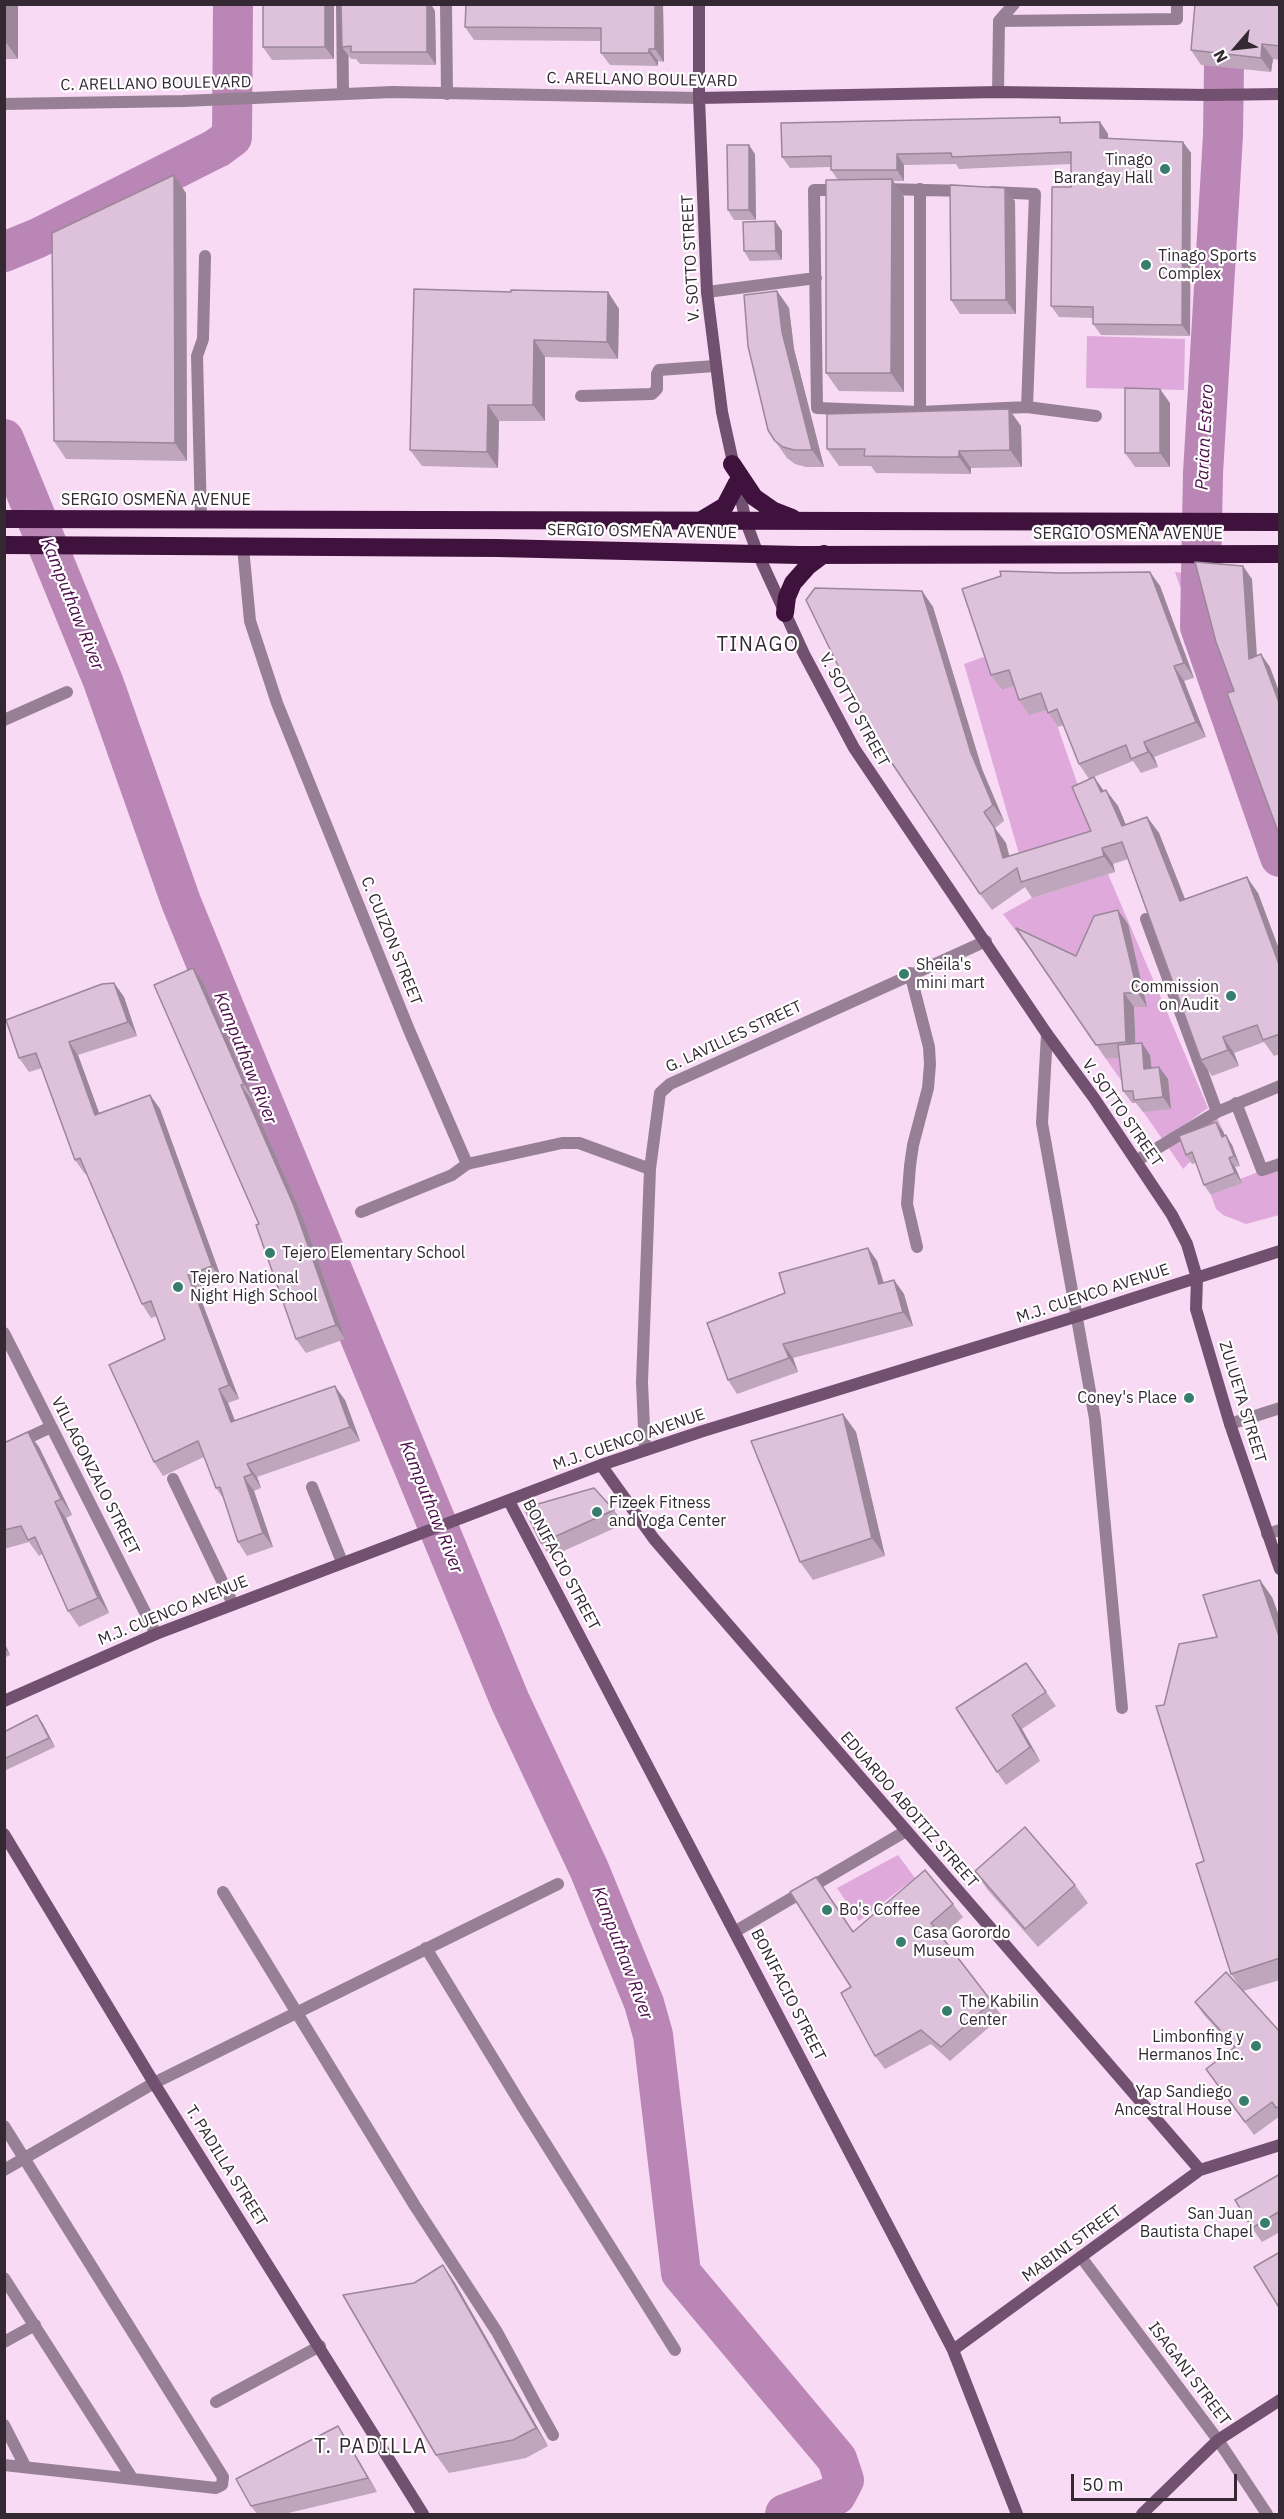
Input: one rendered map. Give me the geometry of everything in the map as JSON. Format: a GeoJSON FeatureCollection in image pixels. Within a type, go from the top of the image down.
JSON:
{"type":"FeatureCollection","features":[{"type":"Feature","properties":{"kind":"highway"},"geometry":{"type":"LineString","coordinates":[[732,464],[744,484],[760,502],[774,511],[802,522]]}},
{"type":"Feature","properties":{"kind":"highway"},"geometry":{"type":"LineString","coordinates":[[699,522],[724,506],[737,483]]}},
{"type":"Feature","properties":{"kind":"highway","name":"SERGIO OSMEÑA AVENUE"},"geometry":{"type":"LineString","coordinates":[[4,519],[1280,522]]}},
{"type":"Feature","properties":{"kind":"highway","name":"SERGIO OSMEÑA AVENUE"},"geometry":{"type":"LineString","coordinates":[[4,545],[497,548],[758,554],[1280,554]]}},
{"type":"Feature","properties":{"kind":"highway"},"geometry":{"type":"LineString","coordinates":[[785,613],[787,597],[793,583],[808,566],[824,554]]}},
{"type":"Feature","properties":{"kind":"main road","name":"V. SOTTO STREET"},"geometry":{"type":"LineString","coordinates":[[699,4],[699,98],[707,292],[732,464],[746,522],[758,554],[785,613],[854,748],[1047,1034],[1136,1161],[1177,1225],[1187,1245],[1197,1278]]}},
{"type":"Feature","properties":{"kind":"main road","name":"C. ARELLANO BOULEVARD"},"geometry":{"type":"LineString","coordinates":[[699,98],[998,92],[1280,94]]}},
{"type":"Feature","properties":{"kind":"main road","name":"M.J. CUENCO AVENUE"},"geometry":{"type":"LineString","coordinates":[[4,1701],[156,1634],[601,1465],[1280,1251]]}},
{"type":"Feature","properties":{"kind":"main road","name":"ZULUETA STREET"},"geometry":{"type":"LineString","coordinates":[[1197,1278],[1196,1309],[1230,1424],[1273,1532],[1280,1569]]}},
{"type":"Feature","properties":{"kind":"main road","name":"EDUARDO ABOITIZ STREET"},"geometry":{"type":"LineString","coordinates":[[601,1465],[654,1539],[1200,2170]]}},
{"type":"Feature","properties":{"kind":"main road","name":"BONIFACIO STREET"},"geometry":{"type":"LineString","coordinates":[[509,1501],[736,1931],[953,2350],[1017,2514]]}},
{"type":"Feature","properties":{"kind":"main road","name":"T. PADILLA STREET"},"geometry":{"type":"LineString","coordinates":[[4,1834],[154,2083],[423,2514]]}},
{"type":"Feature","properties":{"kind":"main road","name":"MABINI STREET"},"geometry":{"type":"LineString","coordinates":[[953,2350],[1200,2170],[1280,2145]]}},
{"type":"Feature","properties":{"kind":"main road"},"geometry":{"type":"LineString","coordinates":[[1148,2512],[1218,2440],[1280,2400]]}},
{"type":"Feature","properties":{"kind":"street"},"geometry":{"type":"LineString","coordinates":[[342,4],[343,93]]}},
{"type":"Feature","properties":{"kind":"street"},"geometry":{"type":"LineString","coordinates":[[446,4],[447,94]]}},
{"type":"Feature","properties":{"kind":"street"},"geometry":{"type":"LineString","coordinates":[[998,92],[999,21],[1014,4]]}},
{"type":"Feature","properties":{"kind":"street"},"geometry":{"type":"LineString","coordinates":[[999,21],[1177,19],[1177,4]]}},
{"type":"Feature","properties":{"kind":"street","name":"C. ARELLANO BOULEVARD"},"geometry":{"type":"LineString","coordinates":[[4,104],[183,101],[343,93],[699,98]]}},
{"type":"Feature","properties":{"kind":"street"},"geometry":{"type":"LineString","coordinates":[[920,189],[920,412]]}},
{"type":"Feature","properties":{"kind":"street"},"geometry":{"type":"LineString","coordinates":[[1027,407],[1035,194],[920,189],[814,190],[817,408],[920,412],[1027,407],[1096,416]]}},
{"type":"Feature","properties":{"kind":"street"},"geometry":{"type":"LineString","coordinates":[[201,519],[197,356],[203,339],[205,256]]}},
{"type":"Feature","properties":{"kind":"street"},"geometry":{"type":"LineString","coordinates":[[707,292],[816,278]]}},
{"type":"Feature","properties":{"kind":"street"},"geometry":{"type":"LineString","coordinates":[[581,396],[652,394],[657,389],[659,370],[716,366]]}},
{"type":"Feature","properties":{"kind":"street","name":"C. CUIZON STREET"},"geometry":{"type":"LineString","coordinates":[[243,547],[250,621],[277,703],[409,1030],[467,1164]]}},
{"type":"Feature","properties":{"kind":"street"},"geometry":{"type":"LineString","coordinates":[[4,720],[67,692]]}},
{"type":"Feature","properties":{"kind":"street"},"geometry":{"type":"LineString","coordinates":[[1146,919],[1217,1112]]}},
{"type":"Feature","properties":{"kind":"street","name":"G. LAVILLES STREET"},"geometry":{"type":"LineString","coordinates":[[645,1450],[642,1382],[650,1169],[660,1093],[670,1084],[910,973],[986,941]]}},
{"type":"Feature","properties":{"kind":"street"},"geometry":{"type":"LineString","coordinates":[[910,973],[929,1047],[930,1064],[928,1088],[910,1166],[908,1204],[917,1247]]}},
{"type":"Feature","properties":{"kind":"street"},"geometry":{"type":"LineString","coordinates":[[1047,1034],[1042,1123],[1095,1419],[1122,1708]]}},
{"type":"Feature","properties":{"kind":"street"},"geometry":{"type":"LineString","coordinates":[[1136,1161],[1236,1102],[1280,1086]]}},
{"type":"Feature","properties":{"kind":"street"},"geometry":{"type":"LineString","coordinates":[[1236,1102],[1262,1170],[1280,1164]]}},
{"type":"Feature","properties":{"kind":"street"},"geometry":{"type":"LineString","coordinates":[[361,1212],[452,1175],[467,1164],[562,1143],[579,1143],[650,1169]]}},
{"type":"Feature","properties":{"kind":"street","name":"VILLAGONZALO STREET"},"geometry":{"type":"LineString","coordinates":[[4,1333],[156,1634]]}},
{"type":"Feature","properties":{"kind":"street"},"geometry":{"type":"LineString","coordinates":[[1230,1424],[1280,1408]]}},
{"type":"Feature","properties":{"kind":"street"},"geometry":{"type":"LineString","coordinates":[[4,1449],[51,1426]]}},
{"type":"Feature","properties":{"kind":"street"},"geometry":{"type":"LineString","coordinates":[[173,1479],[232,1604]]}},
{"type":"Feature","properties":{"kind":"street"},"geometry":{"type":"LineString","coordinates":[[312,1487],[342,1562]]}},
{"type":"Feature","properties":{"kind":"street"},"geometry":{"type":"LineString","coordinates":[[736,1931],[906,1831]]}},
{"type":"Feature","properties":{"kind":"street"},"geometry":{"type":"LineString","coordinates":[[4,2170],[154,2083],[558,1884]]}},
{"type":"Feature","properties":{"kind":"street"},"geometry":{"type":"LineString","coordinates":[[223,1892],[415,2206],[497,2332],[553,2435]]}},
{"type":"Feature","properties":{"kind":"street"},"geometry":{"type":"LineString","coordinates":[[426,1948],[675,2350]]}},
{"type":"Feature","properties":{"kind":"street"},"geometry":{"type":"LineString","coordinates":[[4,2126],[222,2477],[222,2484],[216,2488],[4,2465]]}},
{"type":"Feature","properties":{"kind":"street","name":"ISAGANI STREET"},"geometry":{"type":"LineString","coordinates":[[1081,2257],[1218,2440],[1267,2514]]}},
{"type":"Feature","properties":{"kind":"street"},"geometry":{"type":"LineString","coordinates":[[4,2278],[132,2478]]}},
{"type":"Feature","properties":{"kind":"street"},"geometry":{"type":"LineString","coordinates":[[4,2342],[35,2325]]}},
{"type":"Feature","properties":{"kind":"street"},"geometry":{"type":"LineString","coordinates":[[216,2402],[320,2346]]}},
{"type":"Feature","properties":{"kind":"street"},"geometry":{"type":"LineString","coordinates":[[4,2425],[26,2466]]}},
{"type":"Feature","properties":{"kind":"shaded area"},"geometry":{"type":"Polygon","coordinates":[[[1087,336],[1185,339],[1184,390],[1086,388],[1087,336]]]}},
{"type":"Feature","properties":{"kind":"shaded area"},"geometry":{"type":"Polygon","coordinates":[[[1175,572],[1204,575],[1279,825],[1279,875],[1175,572]]]}},
{"type":"Feature","properties":{"kind":"shaded area"},"geometry":{"type":"Polygon","coordinates":[[[989,655],[1001,690],[1020,684],[1051,708],[1100,848],[1024,871],[964,664],[989,655]]]}},
{"type":"Feature","properties":{"kind":"shaded area"},"geometry":{"type":"Polygon","coordinates":[[[1108,874],[1208,1108],[1163,1140],[1106,1059],[1136,1056],[1134,1007],[1086,969],[1035,956],[1003,914],[1032,898],[1108,874]]]}},
{"type":"Feature","properties":{"kind":"shaded area"},"geometry":{"type":"Polygon","coordinates":[[[1217,1117],[1223,1131],[1185,1145],[1191,1161],[1183,1169],[1168,1147],[1217,1117]]]}},
{"type":"Feature","properties":{"kind":"shaded area"},"geometry":{"type":"Polygon","coordinates":[[[1279,1164],[1279,1215],[1246,1224],[1223,1215],[1216,1209],[1211,1195],[1241,1183],[1240,1179],[1279,1164]]]}},
{"type":"Feature","properties":{"kind":"shaded area"},"geometry":{"type":"Polygon","coordinates":[[[898,1855],[915,1878],[859,1921],[837,1888],[898,1855]]]}},
{"type":"Feature","properties":{"kind":"building"},"geometry":{"type":"Polygon","coordinates":[[[5,4],[5,41],[4,41],[5,4]]]}},
{"type":"Feature","properties":{"kind":"building"},"geometry":{"type":"Polygon","coordinates":[[[263,4],[325,4],[325,47],[263,47],[263,4]]]}},
{"type":"Feature","properties":{"kind":"building"},"geometry":{"type":"Polygon","coordinates":[[[341,4],[427,4],[427,52],[351,52],[351,46],[342,47],[341,4]]]}},
{"type":"Feature","properties":{"kind":"building"},"geometry":{"type":"Polygon","coordinates":[[[466,4],[655,4],[655,49],[649,49],[649,53],[601,53],[601,28],[465,27],[466,4]]]}},
{"type":"Feature","properties":{"kind":"building"},"geometry":{"type":"Polygon","coordinates":[[[1195,4],[1280,4],[1280,46],[1262,44],[1261,58],[1191,50],[1195,4]]]}},
{"type":"Feature","properties":{"kind":"building"},"geometry":{"type":"Polygon","coordinates":[[[1060,117],[1060,123],[1100,122],[1100,138],[1183,142],[1182,325],[1093,324],[1093,307],[1051,306],[1052,187],[1071,187],[1071,152],[952,157],[951,153],[897,154],[897,170],[831,170],[831,156],[782,157],[781,123],[1060,117]]]}},
{"type":"Feature","properties":{"kind":"building"},"geometry":{"type":"Polygon","coordinates":[[[727,145],[749,145],[749,210],[728,210],[727,145]]]}},
{"type":"Feature","properties":{"kind":"building"},"geometry":{"type":"Polygon","coordinates":[[[174,175],[175,443],[54,441],[52,233],[174,175]]]}},
{"type":"Feature","properties":{"kind":"building"},"geometry":{"type":"Polygon","coordinates":[[[892,179],[891,373],[826,373],[826,180],[892,179]]]}},
{"type":"Feature","properties":{"kind":"building"},"geometry":{"type":"Polygon","coordinates":[[[950,185],[1005,188],[1006,300],[951,300],[950,185]]]}},
{"type":"Feature","properties":{"kind":"building"},"geometry":{"type":"Polygon","coordinates":[[[775,221],[776,251],[744,251],[743,222],[775,221]]]}},
{"type":"Feature","properties":{"kind":"building"},"geometry":{"type":"Polygon","coordinates":[[[414,289],[608,292],[607,342],[534,340],[533,405],[488,405],[487,452],[410,450],[414,289]]]}},
{"type":"Feature","properties":{"kind":"building"},"geometry":{"type":"Polygon","coordinates":[[[777,291],[782,332],[812,450],[794,450],[783,447],[775,441],[768,430],[748,346],[744,295],[777,291]]]}},
{"type":"Feature","properties":{"kind":"building"},"geometry":{"type":"Polygon","coordinates":[[[1125,388],[1160,389],[1160,453],[1125,453],[1125,388]]]}},
{"type":"Feature","properties":{"kind":"building"},"geometry":{"type":"Polygon","coordinates":[[[1009,409],[1010,450],[959,451],[959,457],[936,457],[864,456],[865,449],[827,449],[827,414],[1009,409]]]}},
{"type":"Feature","properties":{"kind":"building"},"geometry":{"type":"Polygon","coordinates":[[[1195,562],[1243,566],[1249,659],[1261,654],[1280,705],[1280,837],[1227,693],[1234,691],[1216,642],[1195,562]]]}},
{"type":"Feature","properties":{"kind":"building"},"geometry":{"type":"Polygon","coordinates":[[[1000,571],[1150,572],[1184,663],[1174,666],[1196,722],[1144,742],[1148,752],[1131,759],[1126,745],[1079,764],[1057,709],[1048,713],[1041,693],[1019,700],[1009,670],[991,675],[962,589],[1001,576],[1000,571]]]}},
{"type":"Feature","properties":{"kind":"building"},"geometry":{"type":"Polygon","coordinates":[[[815,588],[922,591],[971,753],[993,805],[984,812],[994,827],[1003,858],[1091,831],[1072,787],[1094,777],[1101,792],[1106,790],[1122,826],[1147,817],[1180,901],[1247,877],[1280,967],[1280,1034],[1263,1040],[1257,1025],[1223,1037],[1228,1050],[1201,1060],[1122,842],[1102,848],[1104,856],[1021,882],[1017,868],[980,894],[869,729],[806,600],[815,588]]]}},
{"type":"Feature","properties":{"kind":"building"},"geometry":{"type":"Polygon","coordinates":[[[1118,910],[1138,993],[1124,993],[1126,1042],[1096,1045],[1016,928],[1076,956],[1094,916],[1118,910]]]}},
{"type":"Feature","properties":{"kind":"building"},"geometry":{"type":"Polygon","coordinates":[[[193,968],[294,1206],[336,1325],[296,1339],[256,1225],[259,1224],[154,985],[193,968]]]}},
{"type":"Feature","properties":{"kind":"building"},"geometry":{"type":"Polygon","coordinates":[[[114,983],[128,1022],[69,1042],[95,1115],[150,1095],[212,1266],[188,1275],[229,1385],[219,1389],[231,1422],[335,1386],[350,1427],[247,1464],[252,1474],[244,1477],[263,1533],[238,1542],[220,1487],[216,1488],[198,1441],[154,1462],[109,1365],[165,1339],[151,1301],[142,1304],[80,1158],[75,1160],[36,1053],[19,1058],[6,1020],[102,984],[114,983]]]}},
{"type":"Feature","properties":{"kind":"building"},"geometry":{"type":"Polygon","coordinates":[[[1142,1043],[1144,1069],[1159,1067],[1163,1097],[1134,1100],[1133,1091],[1123,1091],[1118,1045],[1142,1043]]]}},
{"type":"Feature","properties":{"kind":"building"},"geometry":{"type":"Polygon","coordinates":[[[1216,1122],[1222,1137],[1226,1135],[1234,1156],[1229,1158],[1235,1173],[1204,1185],[1192,1152],[1186,1155],[1179,1136],[1216,1122]]]}},
{"type":"Feature","properties":{"kind":"building"},"geometry":{"type":"Polygon","coordinates":[[[868,1248],[879,1284],[894,1280],[903,1312],[783,1344],[789,1358],[728,1380],[707,1323],[785,1293],[779,1273],[868,1248]]]}},
{"type":"Feature","properties":{"kind":"building"},"geometry":{"type":"Polygon","coordinates":[[[843,1414],[872,1538],[800,1562],[751,1441],[843,1414]]]}},
{"type":"Feature","properties":{"kind":"building"},"geometry":{"type":"Polygon","coordinates":[[[28,1432],[61,1499],[55,1502],[98,1598],[68,1611],[35,1537],[28,1540],[21,1526],[4,1530],[4,1443],[28,1432]]]}},
{"type":"Feature","properties":{"kind":"building"},"geometry":{"type":"Polygon","coordinates":[[[594,1488],[614,1510],[541,1543],[524,1508],[594,1488]]]}},
{"type":"Feature","properties":{"kind":"building"},"geometry":{"type":"Polygon","coordinates":[[[1260,1580],[1280,1639],[1280,1958],[1231,1974],[1196,1864],[1204,1861],[1156,1706],[1164,1705],[1179,1644],[1217,1637],[1203,1595],[1260,1580]]]}},
{"type":"Feature","properties":{"kind":"building"},"geometry":{"type":"Polygon","coordinates":[[[1026,1663],[1046,1692],[1012,1715],[1030,1747],[997,1772],[956,1708],[1026,1663]]]}},
{"type":"Feature","properties":{"kind":"building"},"geometry":{"type":"Polygon","coordinates":[[[37,1715],[49,1738],[4,1759],[4,1732],[37,1715]]]}},
{"type":"Feature","properties":{"kind":"building"},"geometry":{"type":"Polygon","coordinates":[[[1025,1827],[1075,1885],[1025,1929],[975,1871],[1025,1827]]]}},
{"type":"Feature","properties":{"kind":"building"},"geometry":{"type":"Polygon","coordinates":[[[925,1870],[953,1904],[931,1923],[992,2002],[941,2047],[921,2030],[875,2056],[841,1993],[851,1987],[790,1892],[816,1877],[853,1932],[925,1870]]]}},
{"type":"Feature","properties":{"kind":"building"},"geometry":{"type":"Polygon","coordinates":[[[1226,1972],[1280,2032],[1280,2106],[1276,2108],[1272,2102],[1245,2122],[1206,2069],[1235,2047],[1195,2002],[1226,1972]]]}},
{"type":"Feature","properties":{"kind":"building"},"geometry":{"type":"Polygon","coordinates":[[[1280,2174],[1280,2211],[1252,2228],[1235,2200],[1280,2174]]]}},
{"type":"Feature","properties":{"kind":"building"},"geometry":{"type":"Polygon","coordinates":[[[1280,2252],[1280,2309],[1254,2267],[1280,2252]]]}},
{"type":"Feature","properties":{"kind":"building"},"geometry":{"type":"Polygon","coordinates":[[[443,2265],[536,2428],[513,2440],[436,2455],[343,2295],[414,2283],[443,2265]]]}},
{"type":"Feature","properties":{"kind":"building"},"geometry":{"type":"Polygon","coordinates":[[[338,2426],[368,2478],[251,2506],[236,2479],[338,2426]]]}},
{"type":"Feature","properties":{"kind":"waterway"},"geometry":{"type":"LineString","coordinates":[[4,252],[38,238],[217,148],[232,137],[233,4]]}},
{"type":"Feature","properties":{"kind":"waterway","name":"Parian Estero"},"geometry":{"type":"LineString","coordinates":[[1233,4],[1224,65],[1223,135],[1203,473],[1200,627],[1280,857]]}},
{"type":"Feature","properties":{"kind":"waterway","name":"Kamputhaw River"},"geometry":{"type":"LineString","coordinates":[[4,439],[103,681],[181,902],[226,1012],[510,1701],[589,1869],[644,2003],[653,2035],[681,2273],[837,2459],[844,2480],[836,2495],[785,2514]]}},
{"type":"Feature","properties":{"kind":"place","name":"Tinago Barangay Hall"},"geometry":{"type":"Point","coordinates":[1165,169]}},
{"type":"Feature","properties":{"kind":"place","name":"Tinago Sports Complex"},"geometry":{"type":"Point","coordinates":[1146,265]}},
{"type":"Feature","properties":{"kind":"place","name":"Sheila's mini mart"},"geometry":{"type":"Point","coordinates":[904,974]}},
{"type":"Feature","properties":{"kind":"place","name":"Commission on Audit"},"geometry":{"type":"Point","coordinates":[1231,996]}},
{"type":"Feature","properties":{"kind":"place","name":"Tejero Elementary School"},"geometry":{"type":"Point","coordinates":[270,1253]}},
{"type":"Feature","properties":{"kind":"place","name":"Tejero National Night High School"},"geometry":{"type":"Point","coordinates":[178,1287]}},
{"type":"Feature","properties":{"kind":"place","name":"Coney's Place"},"geometry":{"type":"Point","coordinates":[1189,1398]}},
{"type":"Feature","properties":{"kind":"place","name":"Fizeek Fitness and Yoga Center"},"geometry":{"type":"Point","coordinates":[597,1512]}},
{"type":"Feature","properties":{"kind":"place","name":"Bo's Coffee"},"geometry":{"type":"Point","coordinates":[827,1910]}},
{"type":"Feature","properties":{"kind":"place","name":"Casa Gorordo Museum"},"geometry":{"type":"Point","coordinates":[901,1942]}},
{"type":"Feature","properties":{"kind":"place","name":"The Kabilin Center"},"geometry":{"type":"Point","coordinates":[947,2011]}},
{"type":"Feature","properties":{"kind":"place","name":"Limbonfing y Hermanos Inc."},"geometry":{"type":"Point","coordinates":[1256,2046]}},
{"type":"Feature","properties":{"kind":"place","name":"Yap Sandiego Ancestral House"},"geometry":{"type":"Point","coordinates":[1244,2101]}},
{"type":"Feature","properties":{"kind":"place","name":"San Juan Bautista Chapel"},"geometry":{"type":"Point","coordinates":[1265,2223]}},
{"type":"Feature","properties":{"kind":"district","name":"TINAGO"},"geometry":{"type":"Point","coordinates":[758,645]}},
{"type":"Feature","properties":{"kind":"district","name":"T. PADILLA"},"geometry":{"type":"Point","coordinates":[371,2447]}}]}
